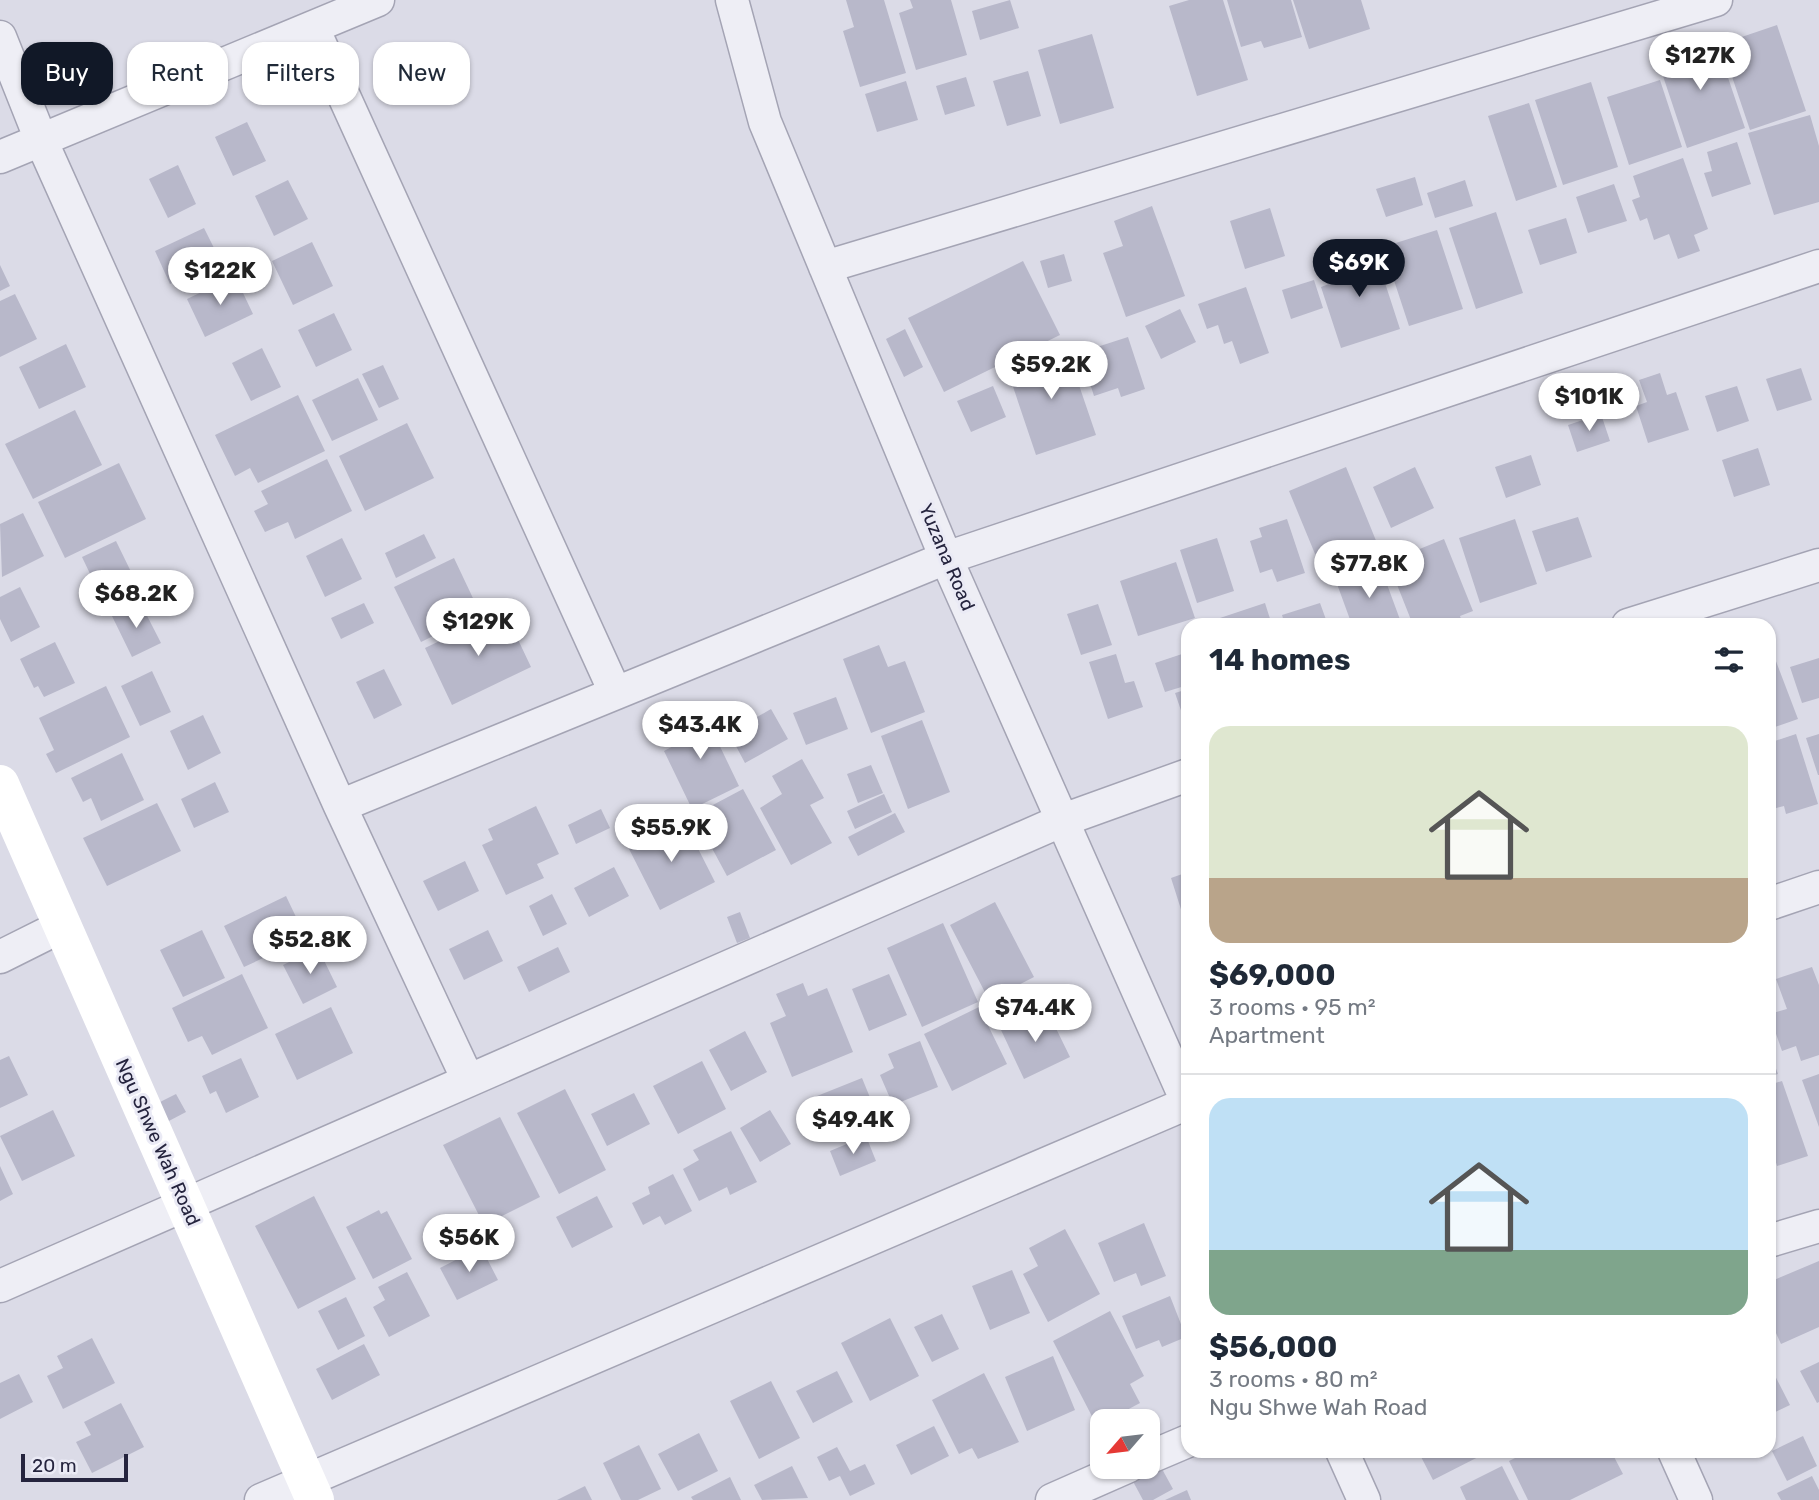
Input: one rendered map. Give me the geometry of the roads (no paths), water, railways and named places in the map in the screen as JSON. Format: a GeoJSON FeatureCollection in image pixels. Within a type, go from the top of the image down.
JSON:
{"type":"FeatureCollection","features":[{"type":"Feature","properties":{"kind":"street"},"geometry":{"type":"LineString","coordinates":[[0,157],[378,0]]}},
{"type":"Feature","properties":{"kind":"street","name":"Yuzana Road"},"geometry":{"type":"LineString","coordinates":[[732,0],[765,122],[946,558],[1181,1087]]}},
{"type":"Feature","properties":{"kind":"street"},"geometry":{"type":"LineString","coordinates":[[825,267],[1716,0]]}},
{"type":"Feature","properties":{"kind":"street"},"geometry":{"type":"LineString","coordinates":[[313,28],[615,692]]}},
{"type":"Feature","properties":{"kind":"street"},"geometry":{"type":"LineString","coordinates":[[0,37],[41,140],[340,806],[468,1080]]}},
{"type":"Feature","properties":{"kind":"street"},"geometry":{"type":"LineString","coordinates":[[340,806],[946,558],[1819,265]]}},
{"type":"Feature","properties":{"kind":"street"},"geometry":{"type":"LineString","coordinates":[[1650,618],[1819,565]]}},
{"type":"Feature","properties":{"kind":"street"},"geometry":{"type":"LineString","coordinates":[[0,1286],[1063,820],[1181,778]]}},
{"type":"Feature","properties":{"kind":"street","name":"Ngu Shwe Wah Road"},"geometry":{"type":"LineString","coordinates":[[0,784],[311,1490]]}},
{"type":"Feature","properties":{"kind":"street"},"geometry":{"type":"LineString","coordinates":[[1776,902],[1819,887]]}},
{"type":"Feature","properties":{"kind":"street"},"geometry":{"type":"LineString","coordinates":[[0,957],[62,926]]}},
{"type":"Feature","properties":{"kind":"street"},"geometry":{"type":"LineString","coordinates":[[261,1500],[311,1490],[1181,1106]]}},
{"type":"Feature","properties":{"kind":"street"},"geometry":{"type":"LineString","coordinates":[[1776,1239],[1819,1226]]}},
{"type":"Feature","properties":{"kind":"street"},"geometry":{"type":"LineString","coordinates":[[1160,1453],[1181,1444]]}},
{"type":"Feature","properties":{"kind":"street"},"geometry":{"type":"LineString","coordinates":[[1345,1458],[1364,1500]]}},
{"type":"Feature","properties":{"kind":"street"},"geometry":{"type":"LineString","coordinates":[[1677,1458],[1696,1500]]}},
{"type":"Feature","properties":{"kind":"street"},"geometry":{"type":"LineString","coordinates":[[1052,1500],[1100,1479]]}}]}
